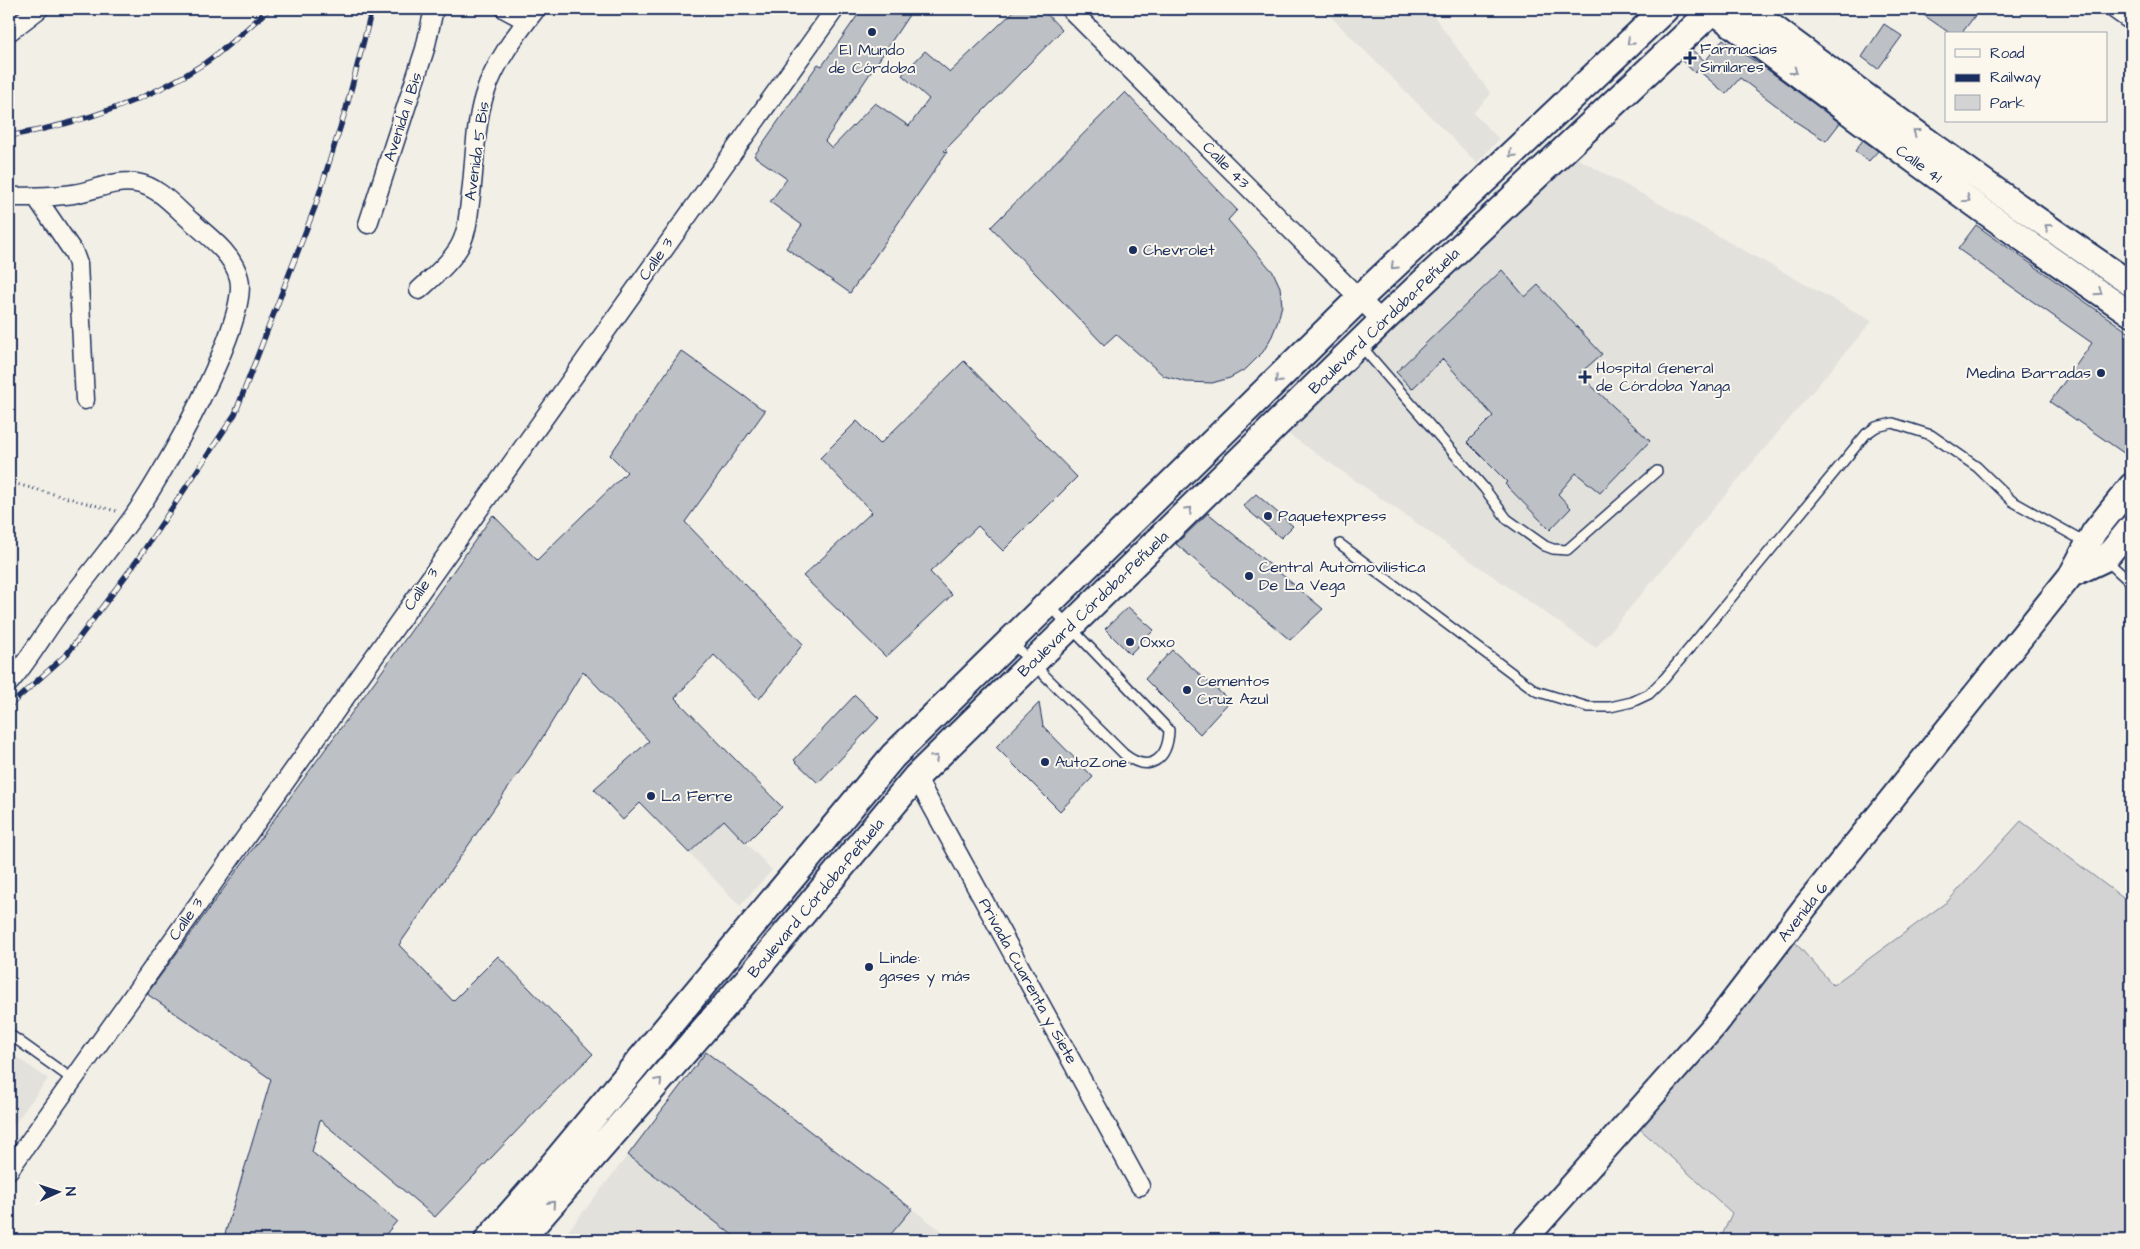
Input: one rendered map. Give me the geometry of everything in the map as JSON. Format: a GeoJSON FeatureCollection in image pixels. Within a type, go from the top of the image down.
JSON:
{"type":"FeatureCollection","features":[{"type":"Feature","properties":{"kind":"main road","name":"Boulevard Córdoba-Peñuela"},"geometry":{"type":"LineString","coordinates":[[488,1240],[537,1184],[894,756],[1359,299],[1665,9]]}},
{"type":"Feature","properties":{"kind":"main road","name":"Boulevard Córdoba-Peñuela"},"geometry":{"type":"LineString","coordinates":[[520,1240],[749,978],[916,777],[1382,321],[1712,9]]}},
{"type":"Feature","properties":{"kind":"main road"},"geometry":{"type":"LineString","coordinates":[[894,756],[916,777]]}},
{"type":"Feature","properties":{"kind":"street"},"geometry":{"type":"LineString","coordinates":[[9,32],[38,9]]}},
{"type":"Feature","properties":{"kind":"street","name":"Avenida 11 Bis"},"geometry":{"type":"LineString","coordinates":[[368,224],[425,49],[434,9]]}},
{"type":"Feature","properties":{"kind":"street"},"geometry":{"type":"LineString","coordinates":[[505,9],[532,15]]}},
{"type":"Feature","properties":{"kind":"street","name":"Calle 3"},"geometry":{"type":"LineString","coordinates":[[9,1170],[835,9]]}},
{"type":"Feature","properties":{"kind":"street","name":"Calle 43"},"geometry":{"type":"LineString","coordinates":[[1070,9],[1382,321]]}},
{"type":"Feature","properties":{"kind":"street","name":"Calle 41"},"geometry":{"type":"LineString","coordinates":[[1712,9],[1865,126],[2056,263],[2131,314]]}},
{"type":"Feature","properties":{"kind":"street","name":"Calle 41"},"geometry":{"type":"LineString","coordinates":[[1749,9],[2071,244],[2131,284]]}},
{"type":"Feature","properties":{"kind":"street"},"geometry":{"type":"LineString","coordinates":[[2114,9],[2131,21]]}},
{"type":"Feature","properties":{"kind":"street","name":"Avenida 5 Bis"},"geometry":{"type":"LineString","coordinates":[[419,290],[442,270],[458,249],[468,225],[484,98],[497,63],[512,38],[532,15]]}},
{"type":"Feature","properties":{"kind":"street"},"geometry":{"type":"LineString","coordinates":[[1865,126],[1881,107]]}},
{"type":"Feature","properties":{"kind":"street"},"geometry":{"type":"LineString","coordinates":[[9,197],[74,194],[116,183],[135,183],[152,188],[211,238],[232,262],[240,279],[237,312],[228,342],[158,478],[134,516],[98,561],[9,684]]}},
{"type":"Feature","properties":{"kind":"street"},"geometry":{"type":"LineString","coordinates":[[36,197],[74,253],[78,264],[85,400]]}},
{"type":"Feature","properties":{"kind":"street"},"geometry":{"type":"LineString","coordinates":[[2056,263],[2071,244]]}},
{"type":"Feature","properties":{"kind":"street","name":"Avenida 6"},"geometry":{"type":"LineString","coordinates":[[2096,551],[2094,532],[2131,486]]}},
{"type":"Feature","properties":{"kind":"street","name":"Avenida 6"},"geometry":{"type":"LineString","coordinates":[[1524,1240],[1715,1025],[1806,906],[2071,575],[2096,551],[2131,527]]}},
{"type":"Feature","properties":{"kind":"street","name":"Privada Cuarenta y Siete"},"geometry":{"type":"LineString","coordinates":[[916,777],[1140,1186]]}},
{"type":"Feature","properties":{"kind":"lane"},"geometry":{"type":"LineString","coordinates":[[1359,344],[1484,488],[1507,518],[1545,546],[1553,549],[1567,550],[1657,471]]}},
{"type":"Feature","properties":{"kind":"lane"},"geometry":{"type":"LineString","coordinates":[[1340,544],[1536,690],[1588,707],[1610,707],[1632,702],[1649,694],[1665,678],[1866,434],[1885,423],[1900,424],[1931,435],[1977,467],[2012,500],[2096,551],[2131,583]]}},
{"type":"Feature","properties":{"kind":"lane"},"geometry":{"type":"LineString","coordinates":[[1010,642],[1135,763],[1150,764],[1162,756],[1168,744],[1168,730],[1049,604]]}},
{"type":"Feature","properties":{"kind":"lane"},"geometry":{"type":"LineString","coordinates":[[9,1034],[72,1079]]}},
{"type":"Feature","properties":{"kind":"path"},"geometry":{"type":"LineString","coordinates":[[9,482],[134,516]]}},
{"type":"Feature","properties":{"kind":"shaded area"},"geometry":{"type":"Polygon","coordinates":[[[1336,9],[1422,9],[1433,15],[1491,94],[1473,113],[1499,139],[1477,163],[1329,15],[1336,9]]]}},
{"type":"Feature","properties":{"kind":"shaded area","name":"Hospital General de Córdoba Yanga"},"geometry":{"type":"Polygon","coordinates":[[[1573,156],[1872,321],[1596,648],[1287,433],[1573,156]]]}},
{"type":"Feature","properties":{"kind":"shaded area","name":"La Ferre"},"geometry":{"type":"Polygon","coordinates":[[[649,741],[772,870],[740,906],[641,803],[623,820],[594,789],[649,741]]]}},
{"type":"Feature","properties":{"kind":"shaded area"},"geometry":{"type":"Polygon","coordinates":[[[9,1052],[48,1079],[9,1131],[9,1052]]]}},
{"type":"Feature","properties":{"kind":"shaded area"},"geometry":{"type":"Polygon","coordinates":[[[629,1155],[739,1240],[561,1240],[629,1155]]]}},
{"type":"Feature","properties":{"kind":"shaded area"},"geometry":{"type":"Polygon","coordinates":[[[912,1209],[954,1240],[887,1240],[912,1209]]]}},
{"type":"Feature","properties":{"kind":"green space"},"geometry":{"type":"Polygon","coordinates":[[[2021,821],[2131,904],[2131,1240],[1720,1240],[1732,1213],[1639,1128],[1793,940],[1833,985],[1948,901],[2021,821]]]}},
{"type":"Feature","properties":{"kind":"building"},"geometry":{"type":"Polygon","coordinates":[[[862,9],[913,9],[825,141],[832,148],[875,103],[909,126],[929,99],[902,75],[925,51],[950,72],[1016,9],[1042,9],[1062,30],[944,151],[947,152],[850,293],[786,248],[802,225],[770,202],[787,179],[754,156],[818,64],[822,66],[862,9]]]}},
{"type":"Feature","properties":{"kind":"building"},"geometry":{"type":"Polygon","coordinates":[[[1915,9],[1980,9],[1963,32],[1948,32],[1915,9]]]}},
{"type":"Feature","properties":{"kind":"building"},"geometry":{"type":"Polygon","coordinates":[[[1884,24],[1902,36],[1878,69],[1862,57],[1884,24]]]}},
{"type":"Feature","properties":{"kind":"building"},"geometry":{"type":"Polygon","coordinates":[[[1723,39],[1840,123],[1826,141],[1793,120],[1740,78],[1726,94],[1698,70],[1723,39]]]}},
{"type":"Feature","properties":{"kind":"building","name":"Farmacias Similares"},"geometry":{"type":"Polygon","coordinates":[[[1692,50],[1705,61],[1695,73],[1681,60],[1692,50]]]}},
{"type":"Feature","properties":{"kind":"building","name":"Chevrolet"},"geometry":{"type":"Polygon","coordinates":[[[1125,92],[1237,210],[1228,220],[1273,272],[1280,287],[1282,305],[1272,336],[1263,352],[1246,369],[1230,378],[1212,383],[1186,382],[1164,376],[1116,334],[1104,345],[991,227],[1125,92]]]}},
{"type":"Feature","properties":{"kind":"building"},"geometry":{"type":"Polygon","coordinates":[[[1863,140],[1878,151],[1869,161],[1855,151],[1863,140]]]}},
{"type":"Feature","properties":{"kind":"building"},"geometry":{"type":"Polygon","coordinates":[[[1976,225],[2131,334],[2131,458],[2050,402],[2092,343],[1958,249],[1976,225]]]}},
{"type":"Feature","properties":{"kind":"building"},"geometry":{"type":"Polygon","coordinates":[[[1502,270],[1525,297],[1538,285],[1602,354],[1579,374],[1650,441],[1600,493],[1576,473],[1558,494],[1571,508],[1550,530],[1505,484],[1507,482],[1467,442],[1493,416],[1443,359],[1412,389],[1396,372],[1502,270]]]}},
{"type":"Feature","properties":{"kind":"building"},"geometry":{"type":"Polygon","coordinates":[[[681,351],[765,411],[685,522],[803,644],[759,699],[714,655],[675,698],[782,807],[746,843],[724,820],[689,853],[640,803],[623,820],[594,789],[649,741],[583,671],[536,748],[399,945],[453,1001],[498,956],[593,1054],[547,1099],[435,1217],[320,1120],[312,1152],[397,1221],[381,1240],[232,1240],[225,1234],[271,1079],[147,994],[396,652],[493,515],[537,560],[627,472],[610,455],[681,351]]]}},
{"type":"Feature","properties":{"kind":"building"},"geometry":{"type":"Polygon","coordinates":[[[964,361],[1077,477],[1003,551],[978,526],[930,572],[952,595],[886,657],[803,576],[872,512],[820,458],[857,421],[880,444],[964,361]]]}},
{"type":"Feature","properties":{"kind":"building","name":"Paquetexpress"},"geometry":{"type":"Polygon","coordinates":[[[1256,494],[1293,526],[1281,538],[1243,506],[1256,494]]]}},
{"type":"Feature","properties":{"kind":"building","name":"Central Automovilística De La Vega"},"geometry":{"type":"Polygon","coordinates":[[[1208,513],[1323,609],[1290,640],[1176,544],[1208,513]]]}},
{"type":"Feature","properties":{"kind":"building","name":"Oxxo"},"geometry":{"type":"Polygon","coordinates":[[[1128,607],[1154,630],[1130,654],[1105,629],[1128,607]]]}},
{"type":"Feature","properties":{"kind":"building","name":"Cementos Cruz Azul"},"geometry":{"type":"Polygon","coordinates":[[[1172,650],[1230,701],[1200,734],[1145,679],[1172,650]]]}},
{"type":"Feature","properties":{"kind":"building"},"geometry":{"type":"Polygon","coordinates":[[[855,695],[879,718],[818,783],[794,760],[855,695]]]}},
{"type":"Feature","properties":{"kind":"building","name":"AutoZone"},"geometry":{"type":"Polygon","coordinates":[[[1039,703],[1043,726],[1093,777],[1060,811],[996,747],[1039,703]]]}},
{"type":"Feature","properties":{"kind":"building"},"geometry":{"type":"Polygon","coordinates":[[[706,1052],[912,1209],[886,1240],[739,1240],[628,1155],[706,1052]]]}},
{"type":"Feature","properties":{"kind":"railway"},"geometry":{"type":"LineString","coordinates":[[9,136],[86,118],[111,110],[159,89],[214,57],[269,9]]}},
{"type":"Feature","properties":{"kind":"railway"},"geometry":{"type":"LineString","coordinates":[[9,706],[67,654],[136,562],[235,414],[315,207],[346,109],[372,9]]}},
{"type":"Feature","properties":{"kind":"place","name":"El Mundo de Córdoba"},"geometry":{"type":"Point","coordinates":[872,32]}},
{"type":"Feature","properties":{"kind":"place","name":"Farmacias Similares"},"geometry":{"type":"Point","coordinates":[1690,58]}},
{"type":"Feature","properties":{"kind":"place","name":"Chevrolet"},"geometry":{"type":"Point","coordinates":[1133,250]}},
{"type":"Feature","properties":{"kind":"place","name":"Medina Barradas"},"geometry":{"type":"Point","coordinates":[2101,373]}},
{"type":"Feature","properties":{"kind":"place","name":"Hospital General de Córdoba Yanga"},"geometry":{"type":"Point","coordinates":[1585,377]}},
{"type":"Feature","properties":{"kind":"place","name":"Paquetexpress"},"geometry":{"type":"Point","coordinates":[1268,516]}},
{"type":"Feature","properties":{"kind":"place","name":"Central Automovilística De La Vega"},"geometry":{"type":"Point","coordinates":[1249,576]}},
{"type":"Feature","properties":{"kind":"place","name":"Oxxo"},"geometry":{"type":"Point","coordinates":[1130,642]}},
{"type":"Feature","properties":{"kind":"place","name":"Cementos Cruz Azul"},"geometry":{"type":"Point","coordinates":[1187,690]}},
{"type":"Feature","properties":{"kind":"place","name":"AutoZone"},"geometry":{"type":"Point","coordinates":[1045,762]}},
{"type":"Feature","properties":{"kind":"place","name":"La Ferre"},"geometry":{"type":"Point","coordinates":[651,796]}},
{"type":"Feature","properties":{"kind":"place","name":"Linde: gases y más"},"geometry":{"type":"Point","coordinates":[869,967]}}]}
